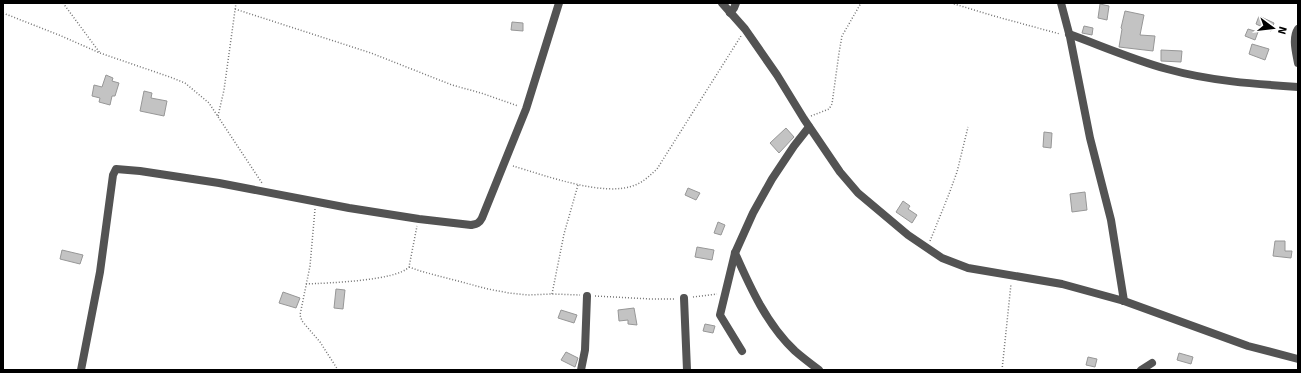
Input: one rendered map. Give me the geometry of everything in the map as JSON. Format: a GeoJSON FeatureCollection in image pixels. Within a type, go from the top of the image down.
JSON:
{"type":"FeatureCollection","features":[{"type":"Feature","properties":{"kind":"street"},"geometry":{"type":"LineString","coordinates":[[81,370],[100,272],[113,175],[116,169],[140,171],[419,219],[471,224],[480,222],[526,109],[559,3]]}},
{"type":"Feature","properties":{"kind":"street"},"geometry":{"type":"LineString","coordinates":[[722,3],[745,29],[840,172],[858,193],[908,235],[942,258],[968,268],[1062,284],[1124,300],[1248,346],[1298,359]]}},
{"type":"Feature","properties":{"kind":"street"},"geometry":{"type":"LineString","coordinates":[[730,12],[736,3]]}},
{"type":"Feature","properties":{"kind":"street"},"geometry":{"type":"LineString","coordinates":[[1061,3],[1090,138],[1111,220],[1124,300]]}},
{"type":"Feature","properties":{"kind":"street"},"geometry":{"type":"LineString","coordinates":[[1298,29],[1296,31],[1295,41],[1298,63]]}},
{"type":"Feature","properties":{"kind":"street"},"geometry":{"type":"LineString","coordinates":[[1069,35],[1169,70],[1246,84],[1298,87]]}},
{"type":"Feature","properties":{"kind":"street"},"geometry":{"type":"LineString","coordinates":[[742,351],[720,315],[736,253],[753,213],[772,179],[794,146],[809,127]]}},
{"type":"Feature","properties":{"kind":"street"},"geometry":{"type":"LineString","coordinates":[[736,253],[749,285],[769,318],[795,350],[820,370]]}},
{"type":"Feature","properties":{"kind":"street"},"geometry":{"type":"LineString","coordinates":[[581,370],[584,350],[587,296]]}},
{"type":"Feature","properties":{"kind":"street"},"geometry":{"type":"LineString","coordinates":[[684,298],[687,370]]}},
{"type":"Feature","properties":{"kind":"street"},"geometry":{"type":"LineString","coordinates":[[1141,370],[1152,363]]}},
{"type":"Feature","properties":{"kind":"path"},"geometry":{"type":"LineString","coordinates":[[63,3],[100,53]]}},
{"type":"Feature","properties":{"kind":"path"},"geometry":{"type":"LineString","coordinates":[[218,116],[224,90],[236,3]]}},
{"type":"Feature","properties":{"kind":"path"},"geometry":{"type":"LineString","coordinates":[[804,119],[831,107],[838,53],[842,36],[861,3]]}},
{"type":"Feature","properties":{"kind":"path"},"geometry":{"type":"LineString","coordinates":[[951,3],[1000,18],[1069,35]]}},
{"type":"Feature","properties":{"kind":"path"},"geometry":{"type":"LineString","coordinates":[[235,9],[371,52],[452,85],[481,93],[526,109]]}},
{"type":"Feature","properties":{"kind":"path"},"geometry":{"type":"LineString","coordinates":[[3,12],[100,53],[184,83],[209,103],[260,179],[265,192]]}},
{"type":"Feature","properties":{"kind":"path"},"geometry":{"type":"LineString","coordinates":[[504,163],[578,185],[622,189],[635,186],[646,180],[657,169],[745,29]]}},
{"type":"Feature","properties":{"kind":"path"},"geometry":{"type":"LineString","coordinates":[[927,248],[954,180],[968,127]]}},
{"type":"Feature","properties":{"kind":"path"},"geometry":{"type":"LineString","coordinates":[[552,294],[564,234],[578,185]]}},
{"type":"Feature","properties":{"kind":"path"},"geometry":{"type":"LineString","coordinates":[[316,202],[313,247],[300,315],[302,321],[320,342],[338,370]]}},
{"type":"Feature","properties":{"kind":"path"},"geometry":{"type":"LineString","coordinates":[[306,284],[357,281],[403,272],[409,267],[419,219]]}},
{"type":"Feature","properties":{"kind":"path"},"geometry":{"type":"LineString","coordinates":[[409,267],[488,289],[528,295],[552,294],[651,299],[684,298],[725,292]]}},
{"type":"Feature","properties":{"kind":"path"},"geometry":{"type":"LineString","coordinates":[[1002,370],[1012,276]]}},
{"type":"Feature","properties":{"kind":"building"},"geometry":{"type":"Polygon","coordinates":[[[1100,4],[1109,6],[1107,20],[1098,18],[1100,4]]]}},
{"type":"Feature","properties":{"kind":"building"},"geometry":{"type":"Polygon","coordinates":[[[1125,11],[1144,15],[1140,35],[1155,36],[1153,51],[1119,47],[1125,11]]]}},
{"type":"Feature","properties":{"kind":"building"},"geometry":{"type":"Polygon","coordinates":[[[1259,16],[1274,23],[1271,31],[1256,24],[1259,16]]]}},
{"type":"Feature","properties":{"kind":"building"},"geometry":{"type":"Polygon","coordinates":[[[512,22],[523,23],[523,31],[511,30],[512,22]]]}},
{"type":"Feature","properties":{"kind":"building"},"geometry":{"type":"Polygon","coordinates":[[[1084,26],[1093,28],[1092,35],[1082,33],[1084,26]]]}},
{"type":"Feature","properties":{"kind":"building"},"geometry":{"type":"Polygon","coordinates":[[[1248,29],[1258,32],[1255,40],[1245,36],[1248,29]]]}},
{"type":"Feature","properties":{"kind":"building"},"geometry":{"type":"Polygon","coordinates":[[[1252,44],[1269,49],[1265,60],[1249,54],[1252,44]]]}},
{"type":"Feature","properties":{"kind":"building"},"geometry":{"type":"Polygon","coordinates":[[[1161,50],[1182,51],[1181,62],[1161,61],[1161,50]]]}},
{"type":"Feature","properties":{"kind":"building"},"geometry":{"type":"Polygon","coordinates":[[[106,75],[113,78],[112,81],[119,83],[115,96],[112,96],[110,105],[99,102],[100,98],[92,96],[94,85],[102,87],[106,75]]]}},
{"type":"Feature","properties":{"kind":"building"},"geometry":{"type":"Polygon","coordinates":[[[144,91],[152,93],[151,98],[167,101],[164,116],[140,111],[144,91]]]}},
{"type":"Feature","properties":{"kind":"building"},"geometry":{"type":"Polygon","coordinates":[[[786,128],[794,137],[779,153],[770,143],[786,128]]]}},
{"type":"Feature","properties":{"kind":"building"},"geometry":{"type":"Polygon","coordinates":[[[1044,132],[1052,133],[1051,148],[1043,147],[1044,132]]]}},
{"type":"Feature","properties":{"kind":"building"},"geometry":{"type":"Polygon","coordinates":[[[688,188],[700,193],[696,200],[685,195],[688,188]]]}},
{"type":"Feature","properties":{"kind":"building"},"geometry":{"type":"Polygon","coordinates":[[[1085,192],[1087,210],[1072,212],[1070,194],[1085,192]]]}},
{"type":"Feature","properties":{"kind":"building"},"geometry":{"type":"Polygon","coordinates":[[[903,201],[910,206],[908,209],[917,215],[912,223],[896,212],[903,201]]]}},
{"type":"Feature","properties":{"kind":"building"},"geometry":{"type":"Polygon","coordinates":[[[718,222],[725,225],[721,235],[714,233],[718,222]]]}},
{"type":"Feature","properties":{"kind":"building"},"geometry":{"type":"Polygon","coordinates":[[[1275,241],[1285,241],[1285,251],[1292,251],[1291,258],[1273,256],[1275,241]]]}},
{"type":"Feature","properties":{"kind":"building"},"geometry":{"type":"Polygon","coordinates":[[[697,247],[714,250],[712,260],[695,257],[697,247]]]}},
{"type":"Feature","properties":{"kind":"building"},"geometry":{"type":"Polygon","coordinates":[[[62,250],[83,255],[80,264],[60,259],[62,250]]]}},
{"type":"Feature","properties":{"kind":"building"},"geometry":{"type":"Polygon","coordinates":[[[336,289],[345,290],[343,309],[334,308],[336,289]]]}},
{"type":"Feature","properties":{"kind":"building"},"geometry":{"type":"Polygon","coordinates":[[[283,292],[300,298],[296,308],[279,303],[283,292]]]}},
{"type":"Feature","properties":{"kind":"building"},"geometry":{"type":"Polygon","coordinates":[[[634,308],[637,325],[628,324],[628,320],[619,321],[618,310],[634,308]]]}},
{"type":"Feature","properties":{"kind":"building"},"geometry":{"type":"Polygon","coordinates":[[[561,310],[577,315],[574,323],[558,318],[561,310]]]}},
{"type":"Feature","properties":{"kind":"building"},"geometry":{"type":"Polygon","coordinates":[[[705,324],[715,326],[713,333],[703,331],[705,324]]]}},
{"type":"Feature","properties":{"kind":"building"},"geometry":{"type":"Polygon","coordinates":[[[566,352],[578,358],[575,367],[561,360],[566,352]]]}},
{"type":"Feature","properties":{"kind":"building"},"geometry":{"type":"Polygon","coordinates":[[[1179,353],[1193,357],[1191,364],[1177,360],[1179,353]]]}},
{"type":"Feature","properties":{"kind":"building"},"geometry":{"type":"Polygon","coordinates":[[[1088,357],[1097,359],[1095,367],[1086,365],[1088,357]]]}}]}
